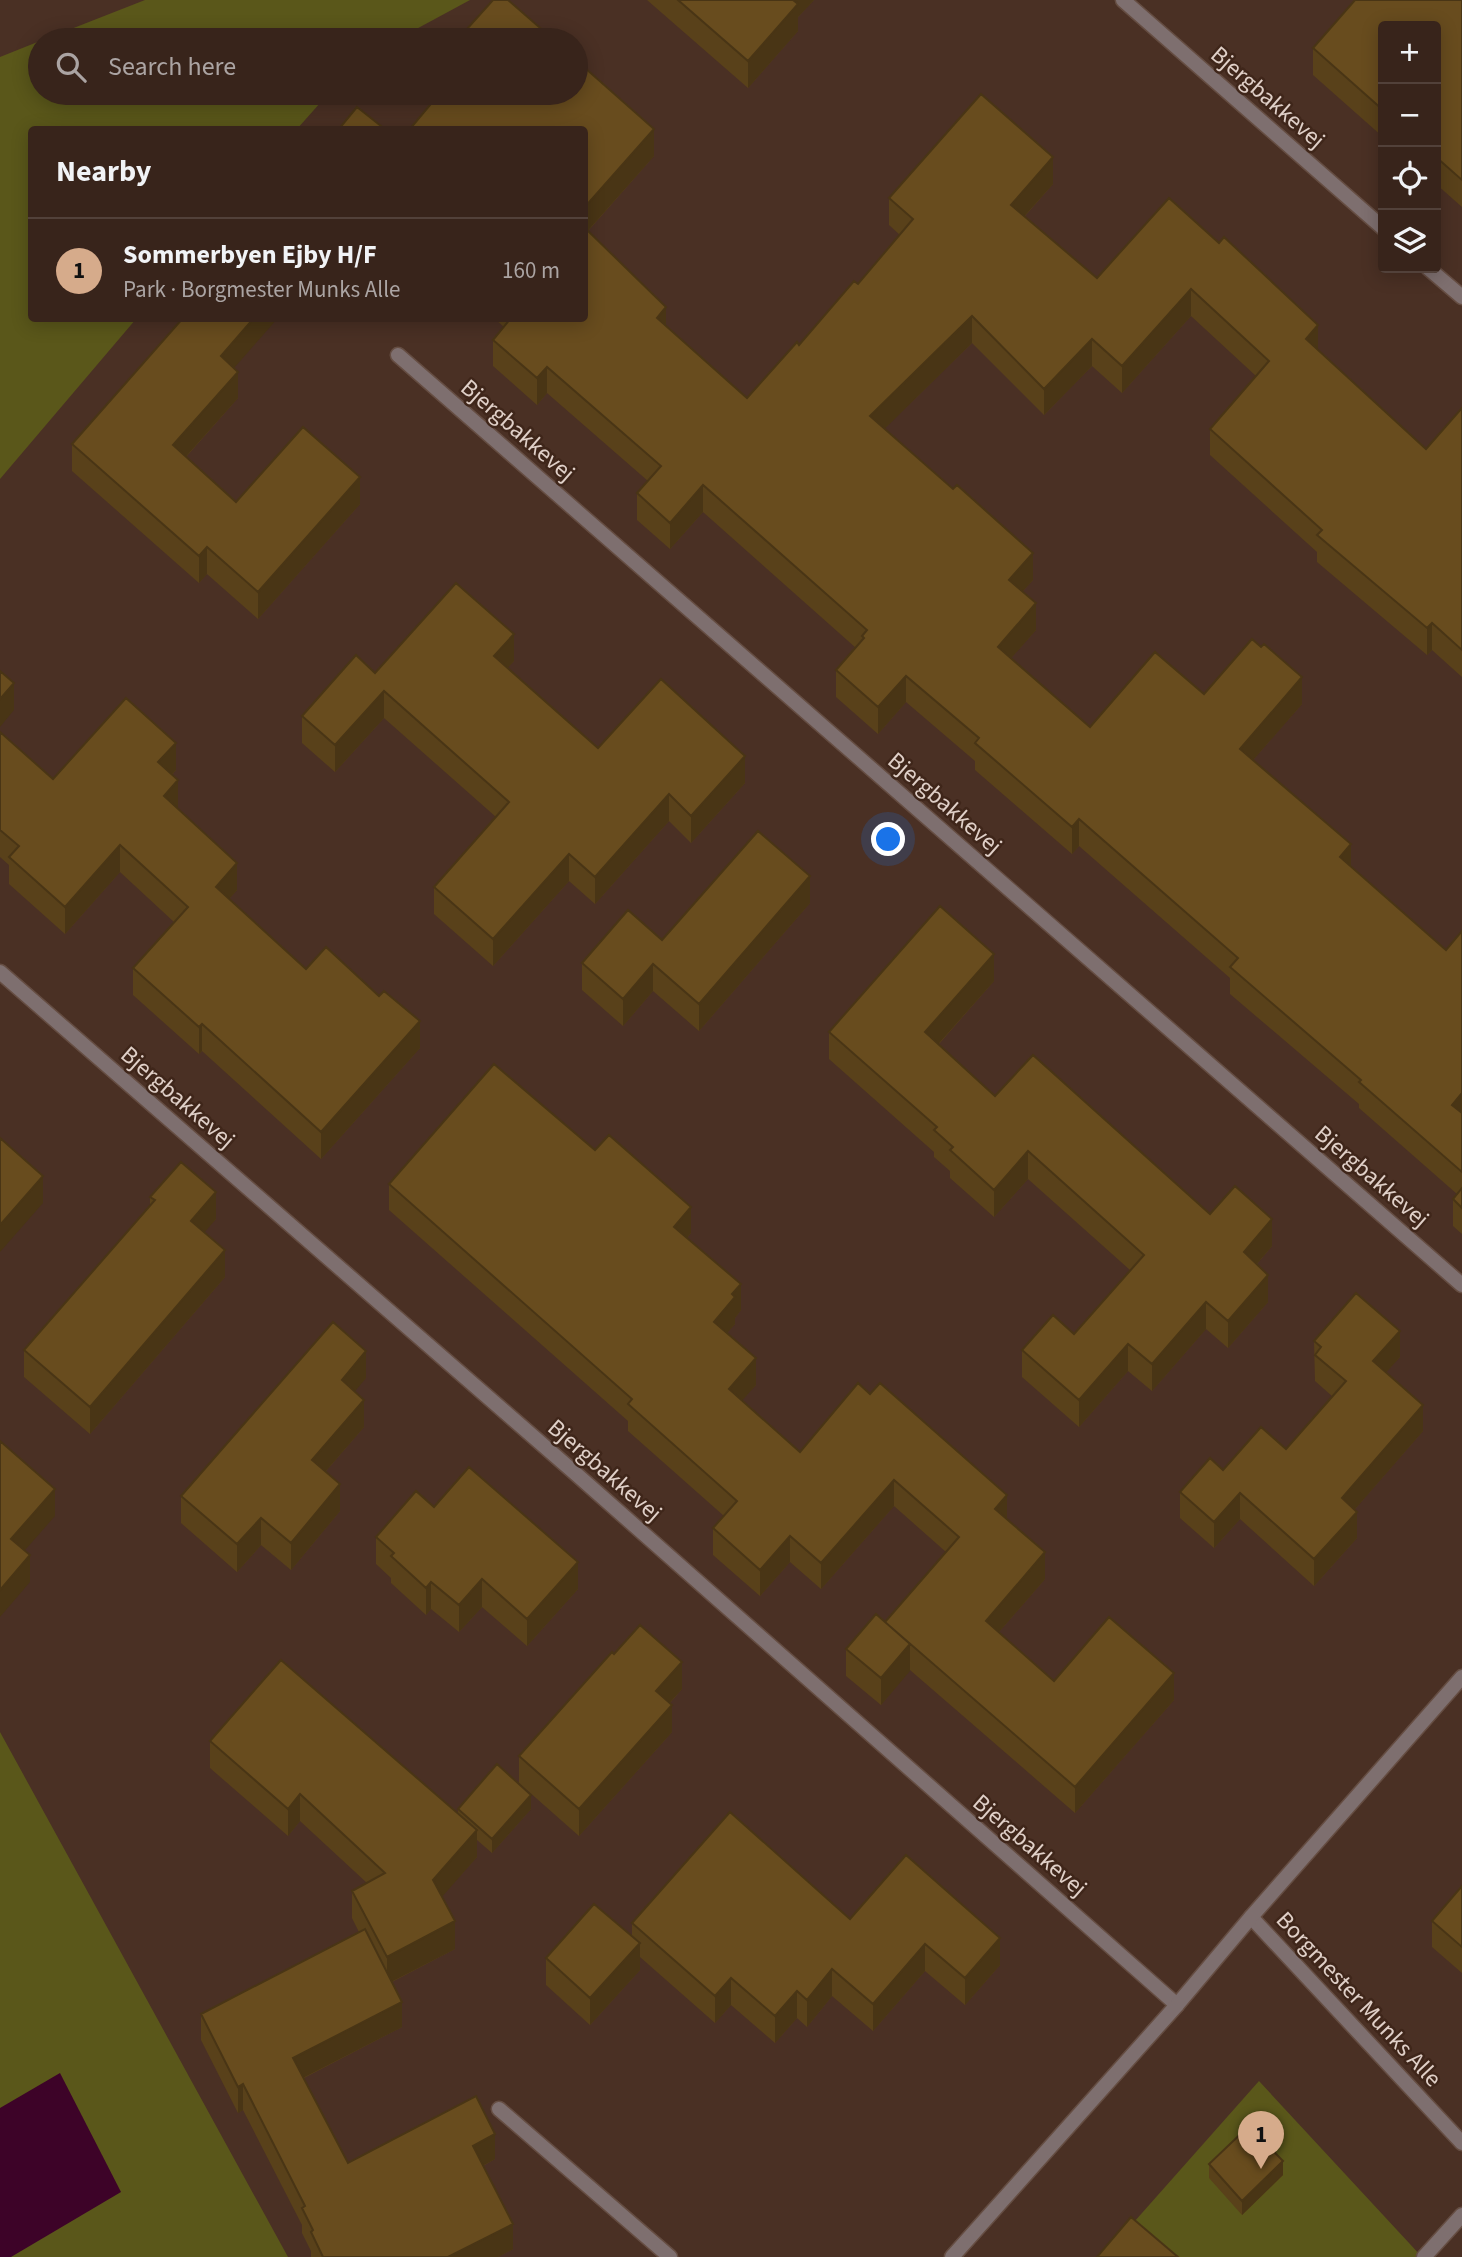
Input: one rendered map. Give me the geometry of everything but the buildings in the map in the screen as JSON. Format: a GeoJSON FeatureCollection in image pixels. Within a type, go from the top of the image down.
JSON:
{"type":"FeatureCollection","features":[{"type":"Feature","properties":{"kind":"street","name":"Bjergbakkevej"},"geometry":{"type":"LineString","coordinates":[[1124,0],[1378,224]]}},
{"type":"Feature","properties":{"kind":"street"},"geometry":{"type":"LineString","coordinates":[[1435,273],[1462,297]]}},
{"type":"Feature","properties":{"kind":"street","name":"Bjergbakkevej"},"geometry":{"type":"LineString","coordinates":[[398,355],[1462,1285]]}},
{"type":"Feature","properties":{"kind":"street","name":"Bjergbakkevej"},"geometry":{"type":"LineString","coordinates":[[0,972],[575,1473],[1177,2005]]}},
{"type":"Feature","properties":{"kind":"street"},"geometry":{"type":"LineString","coordinates":[[952,2257],[1177,2005],[1462,1677]]}},
{"type":"Feature","properties":{"kind":"street","name":"Borgmester Munks Alle"},"geometry":{"type":"LineString","coordinates":[[1251,1917],[1462,2143]]}},
{"type":"Feature","properties":{"kind":"street"},"geometry":{"type":"LineString","coordinates":[[499,2109],[670,2257]]}},
{"type":"Feature","properties":{"kind":"street"},"geometry":{"type":"LineString","coordinates":[[1424,2257],[1462,2215]]}},
{"type":"Feature","properties":{"kind":"shaded area"},"geometry":{"type":"Polygon","coordinates":[[[145,0],[470,0],[418,28],[74,28],[145,0]]]}},
{"type":"Feature","properties":{"kind":"shaded area"},"geometry":{"type":"Polygon","coordinates":[[[28,46],[28,105],[318,105],[300,126],[28,126],[28,322],[133,322],[0,479],[0,57],[28,46]]]}},
{"type":"Feature","properties":{"kind":"shaded area"},"geometry":{"type":"Polygon","coordinates":[[[0,1732],[288,2257],[0,2257],[0,1732]]]}},
{"type":"Feature","properties":{"kind":"shaded area"},"geometry":{"type":"Polygon","coordinates":[[[60,2073],[121,2192],[11,2257],[0,2257],[0,2108],[60,2073]]]}},
{"type":"Feature","properties":{"kind":"shaded area"},"geometry":{"type":"Polygon","coordinates":[[[1259,2081],[1422,2257],[1103,2257],[1259,2081]]]}},
{"type":"Feature","properties":{"kind":"place","name":"Sommerbyen Ejby H/F"},"geometry":{"type":"Point","coordinates":[1261,2169]}}]}
